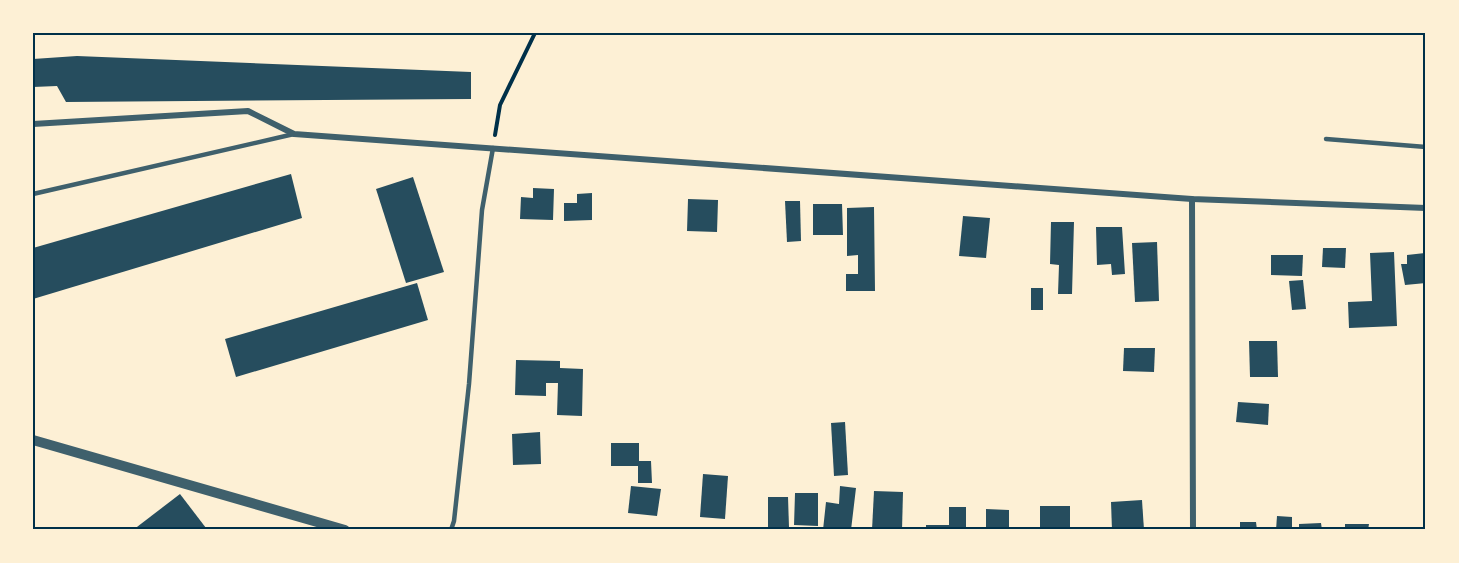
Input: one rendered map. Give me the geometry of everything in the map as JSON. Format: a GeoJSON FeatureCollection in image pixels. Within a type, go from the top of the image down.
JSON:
{"type":"FeatureCollection","features":[{"type":"Feature","properties":{"kind":"street"},"geometry":{"type":"LineString","coordinates":[[33,124],[248,111],[294,134],[1192,199],[1426,208]]}},
{"type":"Feature","properties":{"kind":"street"},"geometry":{"type":"LineString","coordinates":[[1192,199],[1194,530]]}},
{"type":"Feature","properties":{"kind":"street"},"geometry":{"type":"LineString","coordinates":[[33,440],[345,530]]}},
{"type":"Feature","properties":{"kind":"lane"},"geometry":{"type":"LineString","coordinates":[[33,194],[294,134]]}},
{"type":"Feature","properties":{"kind":"lane"},"geometry":{"type":"LineString","coordinates":[[1326,139],[1426,147]]}},
{"type":"Feature","properties":{"kind":"lane"},"geometry":{"type":"LineString","coordinates":[[451,530],[454,521],[469,384],[482,210],[493,148]]}},
{"type":"Feature","properties":{"kind":"path"},"geometry":{"type":"LineString","coordinates":[[493,148],[500,105],[535,33]]}},
{"type":"Feature","properties":{"kind":"building"},"geometry":{"type":"Polygon","coordinates":[[[77,56],[471,72],[471,99],[66,102],[57,86],[33,87],[33,59],[77,56]]]}},
{"type":"Feature","properties":{"kind":"building"},"geometry":{"type":"Polygon","coordinates":[[[291,174],[302,218],[33,299],[33,248],[291,174]]]}},
{"type":"Feature","properties":{"kind":"building"},"geometry":{"type":"Polygon","coordinates":[[[413,177],[444,272],[406,283],[376,189],[413,177]]]}},
{"type":"Feature","properties":{"kind":"building"},"geometry":{"type":"Polygon","coordinates":[[[533,188],[554,189],[553,220],[520,219],[521,197],[533,198],[533,188]]]}},
{"type":"Feature","properties":{"kind":"building"},"geometry":{"type":"Polygon","coordinates":[[[592,193],[592,220],[564,221],[564,203],[577,203],[577,194],[592,193]]]}},
{"type":"Feature","properties":{"kind":"building"},"geometry":{"type":"Polygon","coordinates":[[[688,199],[718,200],[717,232],[687,231],[688,199]]]}},
{"type":"Feature","properties":{"kind":"building"},"geometry":{"type":"Polygon","coordinates":[[[785,201],[800,201],[801,241],[787,242],[785,201]]]}},
{"type":"Feature","properties":{"kind":"building"},"geometry":{"type":"Polygon","coordinates":[[[813,204],[842,204],[843,235],[813,235],[813,204]]]}},
{"type":"Feature","properties":{"kind":"building"},"geometry":{"type":"Polygon","coordinates":[[[874,207],[875,291],[846,291],[846,274],[858,274],[858,255],[847,256],[847,208],[874,207]]]}},
{"type":"Feature","properties":{"kind":"building"},"geometry":{"type":"Polygon","coordinates":[[[963,216],[990,218],[986,258],[959,256],[963,216]]]}},
{"type":"Feature","properties":{"kind":"building"},"geometry":{"type":"Polygon","coordinates":[[[1051,222],[1074,222],[1072,294],[1058,294],[1059,265],[1050,264],[1051,222]]]}},
{"type":"Feature","properties":{"kind":"building"},"geometry":{"type":"Polygon","coordinates":[[[1096,227],[1122,227],[1125,274],[1112,275],[1111,264],[1097,265],[1096,227]]]}},
{"type":"Feature","properties":{"kind":"building"},"geometry":{"type":"Polygon","coordinates":[[[1157,242],[1159,301],[1135,302],[1132,243],[1157,242]]]}},
{"type":"Feature","properties":{"kind":"building"},"geometry":{"type":"Polygon","coordinates":[[[1323,248],[1346,248],[1345,268],[1322,267],[1323,248]]]}},
{"type":"Feature","properties":{"kind":"building"},"geometry":{"type":"Polygon","coordinates":[[[1394,252],[1397,326],[1349,328],[1348,302],[1372,301],[1370,253],[1394,252]]]}},
{"type":"Feature","properties":{"kind":"building"},"geometry":{"type":"Polygon","coordinates":[[[1425,253],[1426,283],[1405,285],[1401,264],[1407,264],[1407,255],[1425,253]]]}},
{"type":"Feature","properties":{"kind":"building"},"geometry":{"type":"Polygon","coordinates":[[[1271,255],[1303,255],[1302,276],[1271,275],[1271,255]]]}},
{"type":"Feature","properties":{"kind":"building"},"geometry":{"type":"Polygon","coordinates":[[[1303,280],[1306,309],[1292,310],[1289,281],[1303,280]]]}},
{"type":"Feature","properties":{"kind":"building"},"geometry":{"type":"Polygon","coordinates":[[[417,283],[428,320],[236,377],[225,339],[417,283]]]}},
{"type":"Feature","properties":{"kind":"building"},"geometry":{"type":"Polygon","coordinates":[[[1031,288],[1043,288],[1043,310],[1031,310],[1031,288]]]}},
{"type":"Feature","properties":{"kind":"building"},"geometry":{"type":"Polygon","coordinates":[[[1249,341],[1277,341],[1278,377],[1250,377],[1249,341]]]}},
{"type":"Feature","properties":{"kind":"building"},"geometry":{"type":"Polygon","coordinates":[[[1124,348],[1155,348],[1154,372],[1123,371],[1124,348]]]}},
{"type":"Feature","properties":{"kind":"building"},"geometry":{"type":"Polygon","coordinates":[[[516,360],[560,361],[560,368],[583,369],[582,416],[557,415],[558,383],[546,383],[546,396],[515,395],[516,360]]]}},
{"type":"Feature","properties":{"kind":"building"},"geometry":{"type":"Polygon","coordinates":[[[1238,402],[1269,404],[1268,425],[1236,422],[1238,402]]]}},
{"type":"Feature","properties":{"kind":"building"},"geometry":{"type":"Polygon","coordinates":[[[845,422],[848,475],[834,476],[831,423],[845,422]]]}},
{"type":"Feature","properties":{"kind":"building"},"geometry":{"type":"Polygon","coordinates":[[[540,432],[541,464],[513,465],[512,434],[540,432]]]}},
{"type":"Feature","properties":{"kind":"building"},"geometry":{"type":"Polygon","coordinates":[[[611,443],[639,443],[639,461],[651,461],[652,483],[638,483],[638,466],[611,466],[611,443]]]}},
{"type":"Feature","properties":{"kind":"building"},"geometry":{"type":"Polygon","coordinates":[[[703,474],[728,476],[725,519],[700,517],[703,474]]]}},
{"type":"Feature","properties":{"kind":"building"},"geometry":{"type":"Polygon","coordinates":[[[631,486],[661,489],[657,516],[628,513],[631,486]]]}},
{"type":"Feature","properties":{"kind":"building"},"geometry":{"type":"Polygon","coordinates":[[[840,486],[856,488],[851,530],[823,530],[826,502],[839,504],[840,486]]]}},
{"type":"Feature","properties":{"kind":"building"},"geometry":{"type":"Polygon","coordinates":[[[874,491],[903,492],[902,530],[872,530],[874,491]]]}},
{"type":"Feature","properties":{"kind":"building"},"geometry":{"type":"Polygon","coordinates":[[[795,493],[818,493],[818,526],[794,525],[795,493]]]}},
{"type":"Feature","properties":{"kind":"building"},"geometry":{"type":"Polygon","coordinates":[[[180,494],[206,528],[133,530],[180,494]]]}},
{"type":"Feature","properties":{"kind":"building"},"geometry":{"type":"Polygon","coordinates":[[[768,497],[788,497],[789,527],[768,527],[768,497]]]}},
{"type":"Feature","properties":{"kind":"building"},"geometry":{"type":"Polygon","coordinates":[[[1142,500],[1144,530],[1112,530],[1111,502],[1142,500]]]}},
{"type":"Feature","properties":{"kind":"building"},"geometry":{"type":"Polygon","coordinates":[[[1040,506],[1070,506],[1070,530],[1040,530],[1040,506]]]}},
{"type":"Feature","properties":{"kind":"building"},"geometry":{"type":"Polygon","coordinates":[[[949,507],[966,507],[966,530],[926,530],[926,525],[949,525],[949,507]]]}},
{"type":"Feature","properties":{"kind":"building"},"geometry":{"type":"Polygon","coordinates":[[[986,509],[1009,510],[1009,530],[986,530],[986,509]]]}},
{"type":"Feature","properties":{"kind":"building"},"geometry":{"type":"Polygon","coordinates":[[[1277,516],[1292,517],[1292,530],[1276,530],[1277,516]]]}},
{"type":"Feature","properties":{"kind":"building"},"geometry":{"type":"Polygon","coordinates":[[[1240,522],[1256,522],[1257,530],[1240,530],[1240,522]]]}},
{"type":"Feature","properties":{"kind":"building"},"geometry":{"type":"Polygon","coordinates":[[[1321,523],[1322,530],[1299,530],[1299,524],[1321,523]]]}},
{"type":"Feature","properties":{"kind":"building"},"geometry":{"type":"Polygon","coordinates":[[[1345,524],[1369,524],[1368,530],[1345,530],[1345,524]]]}}]}
